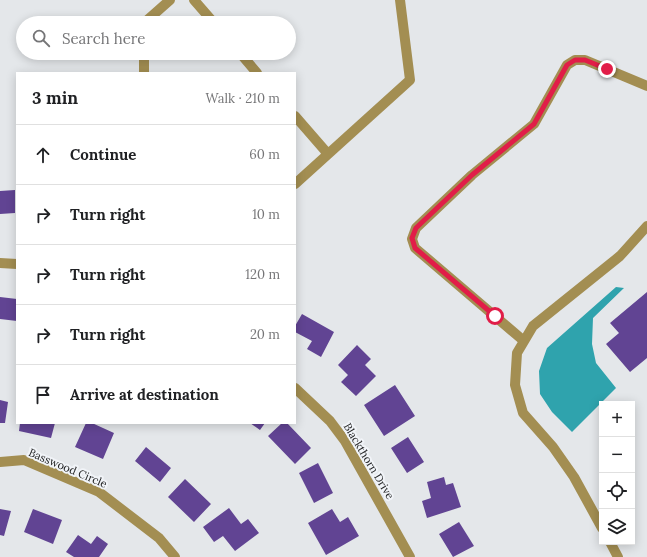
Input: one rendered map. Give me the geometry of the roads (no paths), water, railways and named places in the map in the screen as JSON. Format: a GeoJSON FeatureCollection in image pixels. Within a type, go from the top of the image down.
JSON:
{"type":"FeatureCollection","features":[{"type":"Feature","properties":{"kind":"street"},"geometry":{"type":"LineString","coordinates":[[152,16],[170,0]]}},
{"type":"Feature","properties":{"kind":"street"},"geometry":{"type":"LineString","coordinates":[[194,0],[208,16]]}},
{"type":"Feature","properties":{"kind":"street"},"geometry":{"type":"LineString","coordinates":[[296,183],[410,80],[400,0]]}},
{"type":"Feature","properties":{"kind":"street"},"geometry":{"type":"LineString","coordinates":[[144,60],[144,72]]}},
{"type":"Feature","properties":{"kind":"street"},"geometry":{"type":"LineString","coordinates":[[246,60],[257,72]]}},
{"type":"Feature","properties":{"kind":"street"},"geometry":{"type":"LineString","coordinates":[[524,340],[415,248],[412,238],[416,228],[472,175],[534,124],[567,65],[575,60],[585,60],[647,86]]}},
{"type":"Feature","properties":{"kind":"street"},"geometry":{"type":"LineString","coordinates":[[296,117],[328,154]]}},
{"type":"Feature","properties":{"kind":"street"},"geometry":{"type":"LineString","coordinates":[[599,523],[574,477],[553,448],[523,413],[515,385],[517,353],[533,326],[620,256],[647,226]]}},
{"type":"Feature","properties":{"kind":"street"},"geometry":{"type":"LineString","coordinates":[[0,263],[16,264]]}},
{"type":"Feature","properties":{"kind":"street","name":"Blackthorn Drive"},"geometry":{"type":"LineString","coordinates":[[296,389],[330,421],[345,441],[410,557]]}},
{"type":"Feature","properties":{"kind":"street","name":"Basswood Circle"},"geometry":{"type":"LineString","coordinates":[[0,462],[24,460],[99,492],[159,538],[175,557]]}},
{"type":"Feature","properties":{"kind":"street"},"geometry":{"type":"LineString","coordinates":[[612,545],[616,554]]}},
{"type":"Feature","properties":{"kind":"water"},"geometry":{"type":"Polygon","coordinates":[[[616,287],[624,288],[593,318],[592,344],[596,363],[616,388],[603,401],[599,401],[599,405],[572,432],[552,412],[540,394],[539,371],[547,348],[616,287]]]}}]}
